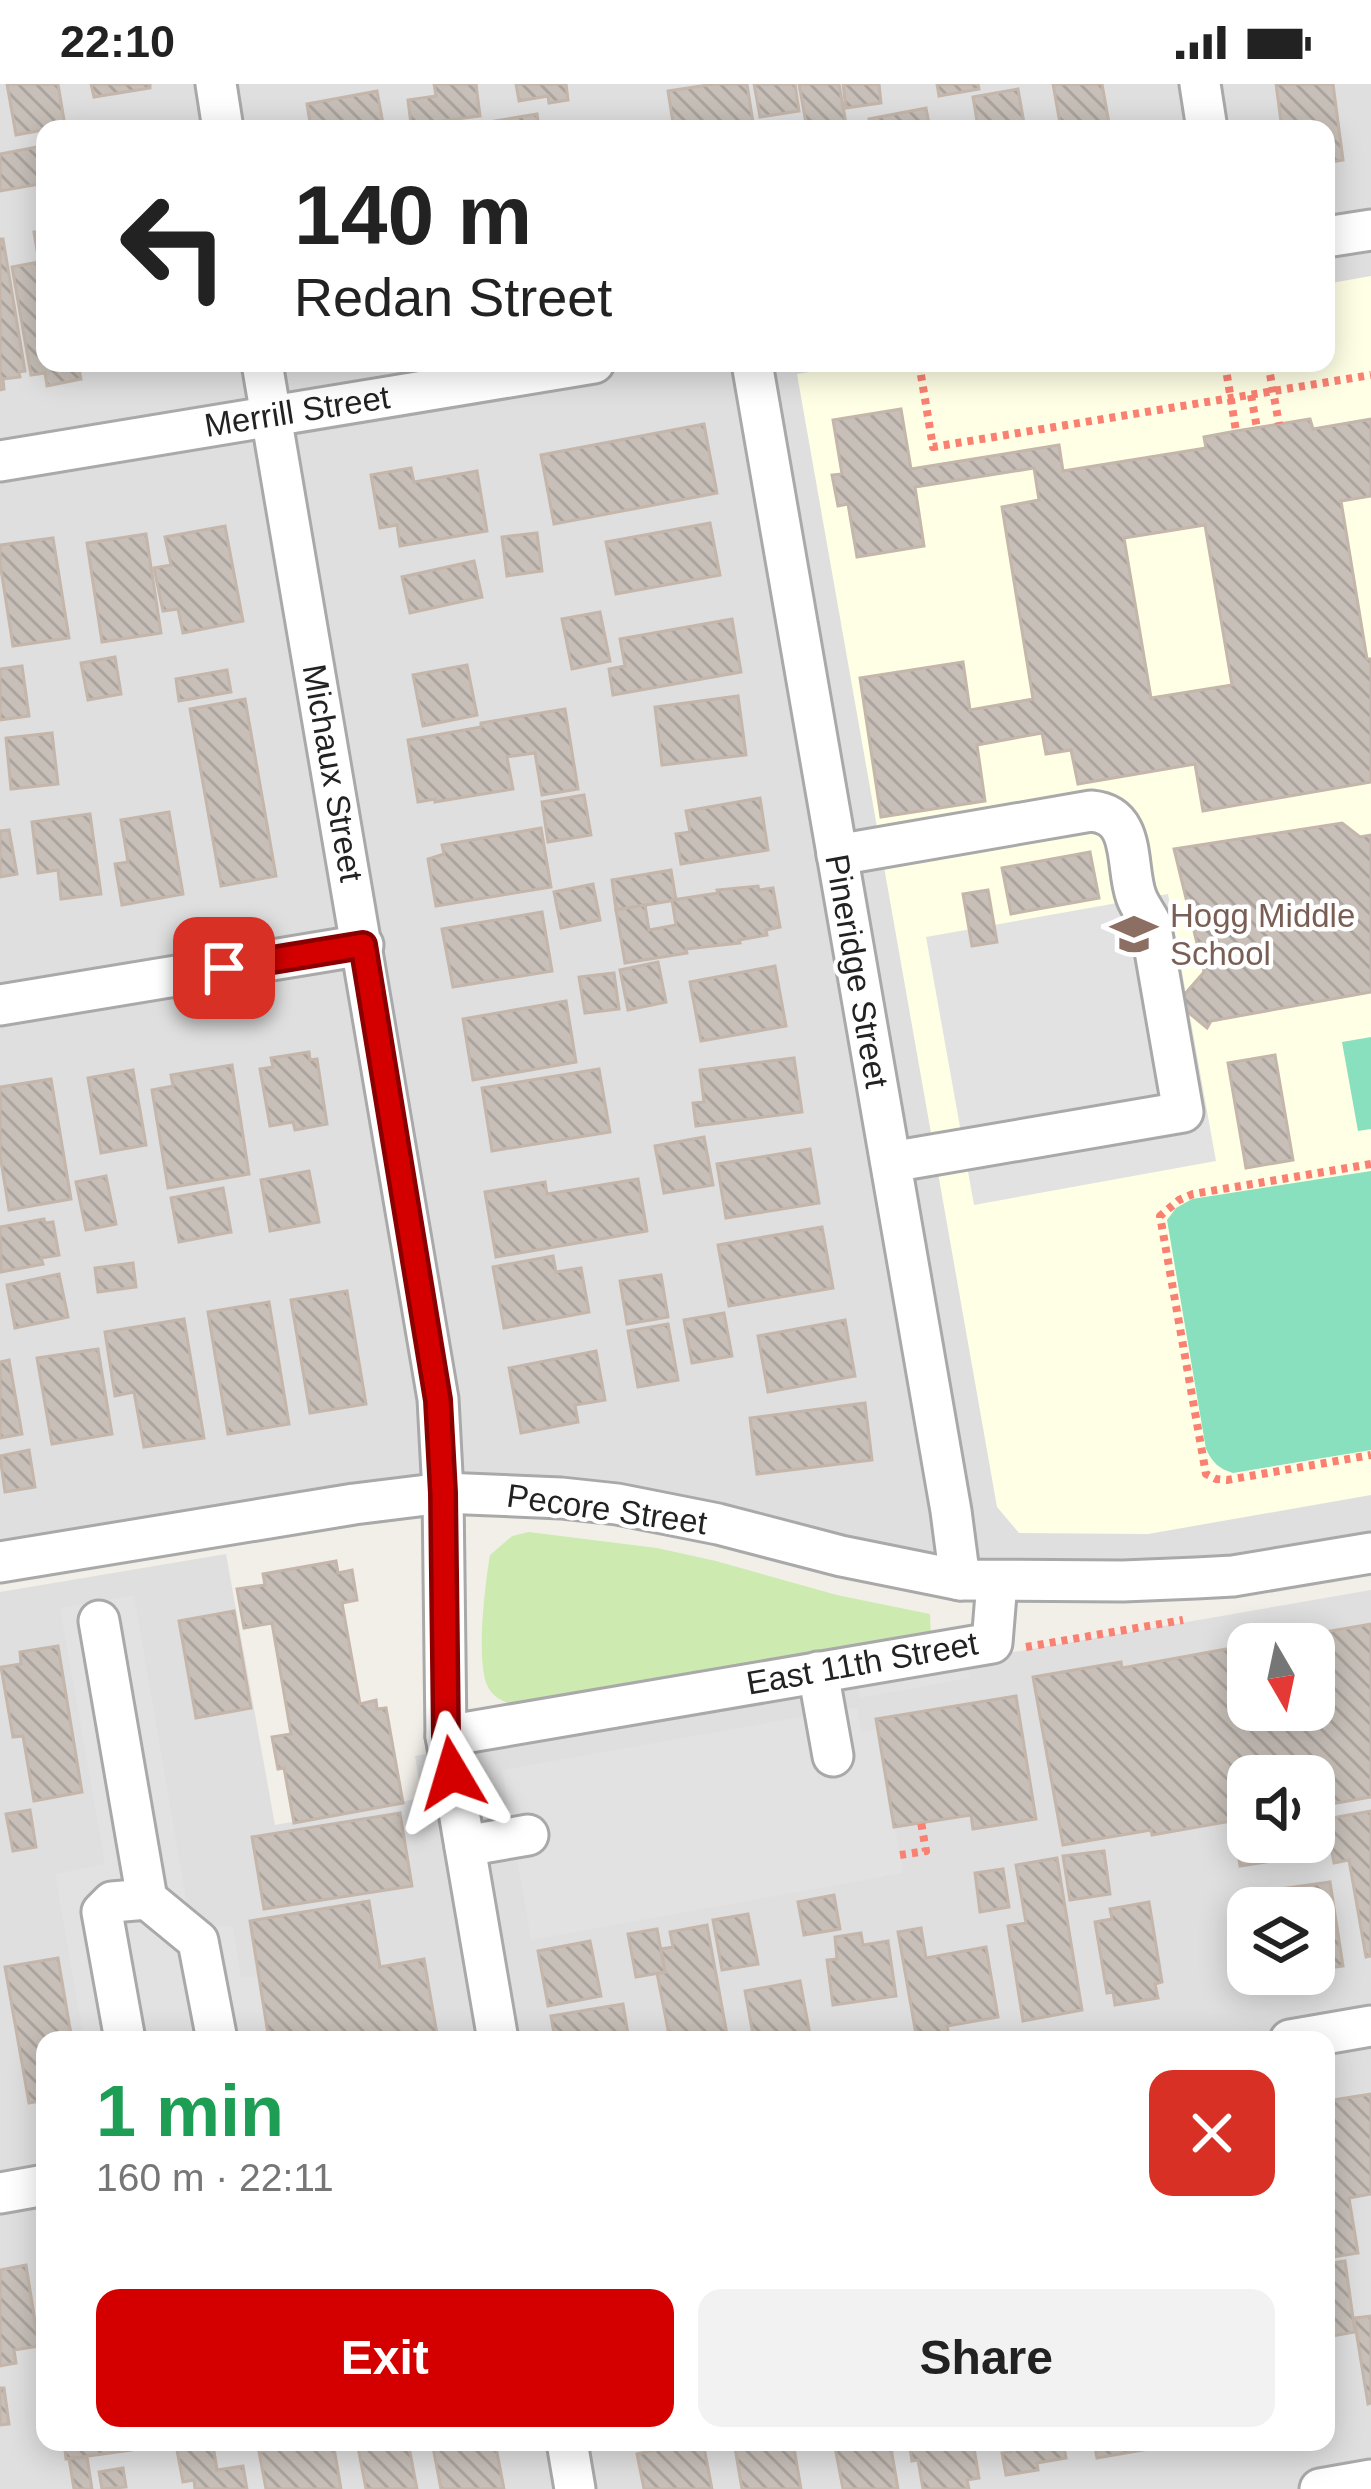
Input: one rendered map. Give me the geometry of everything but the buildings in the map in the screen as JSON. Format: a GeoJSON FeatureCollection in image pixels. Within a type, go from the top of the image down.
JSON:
{"type":"FeatureCollection","features":[{"type":"Feature","properties":{"kind":"street"},"geometry":{"type":"LineString","coordinates":[[216,84],[222,120]]}},
{"type":"Feature","properties":{"kind":"street"},"geometry":{"type":"LineString","coordinates":[[1200,84],[1206,120]]}},
{"type":"Feature","properties":{"kind":"street"},"geometry":{"type":"LineString","coordinates":[[1335,236],[1371,230]]}},
{"type":"Feature","properties":{"kind":"street","name":"Michaux Street"},"geometry":{"type":"LineString","coordinates":[[264,372],[438,1400],[446,1736],[496,2031]]}},
{"type":"Feature","properties":{"kind":"street","name":"Merrill Street"},"geometry":{"type":"LineString","coordinates":[[0,461],[538,372]]}},
{"type":"Feature","properties":{"kind":"street","name":"Pineridge Street"},"geometry":{"type":"LineString","coordinates":[[754,372],[951,1511],[979,1581]]}},
{"type":"Feature","properties":{"kind":"street"},"geometry":{"type":"LineString","coordinates":[[837,855],[1102,812],[1126,835],[1136,896],[1150,922],[1183,1112],[891,1162]]}},
{"type":"Feature","properties":{"kind":"street"},"geometry":{"type":"LineString","coordinates":[[0,1005],[363,945]]}},
{"type":"Feature","properties":{"kind":"street","name":"Pecore Street"},"geometry":{"type":"LineString","coordinates":[[0,1562],[443,1493],[617,1504],[841,1556],[979,1581]]}},
{"type":"Feature","properties":{"kind":"street","name":"East 11th Street"},"geometry":{"type":"LineString","coordinates":[[446,1736],[992,1643],[979,1581],[1233,1576],[1371,1552]]}},
{"type":"Feature","properties":{"kind":"street"},"geometry":{"type":"LineString","coordinates":[[99,1621],[147,1899],[198,1941],[216,2031]]}},
{"type":"Feature","properties":{"kind":"street"},"geometry":{"type":"LineString","coordinates":[[818,1672],[833,1756]]}},
{"type":"Feature","properties":{"kind":"street"},"geometry":{"type":"LineString","coordinates":[[465,1846],[528,1835]]}},
{"type":"Feature","properties":{"kind":"street"},"geometry":{"type":"LineString","coordinates":[[123,2031],[102,1912],[112,1902],[147,1899]]}},
{"type":"Feature","properties":{"kind":"street"},"geometry":{"type":"LineString","coordinates":[[1335,2032],[1371,2026]]}},
{"type":"Feature","properties":{"kind":"street"},"geometry":{"type":"LineString","coordinates":[[0,2193],[36,2187]]}},
{"type":"Feature","properties":{"kind":"street"},"geometry":{"type":"LineString","coordinates":[[569,2451],[575,2489]]}},
{"type":"Feature","properties":{"kind":"street"},"geometry":{"type":"LineString","coordinates":[[1320,2489],[1371,2480]]}},
{"type":"Feature","properties":{"kind":"path"},"geometry":{"type":"LineString","coordinates":[[920,372],[933,447],[1371,375]]}},
{"type":"Feature","properties":{"kind":"path"},"geometry":{"type":"LineString","coordinates":[[1227,372],[1236,431]]}},
{"type":"Feature","properties":{"kind":"path"},"geometry":{"type":"LineString","coordinates":[[1270,372],[1279,424]]}},
{"type":"Feature","properties":{"kind":"path"},"geometry":{"type":"LineString","coordinates":[[1251,394],[1256,428]]}},
{"type":"Feature","properties":{"kind":"path"},"geometry":{"type":"LineString","coordinates":[[1371,1164],[1193,1194],[1160,1216],[1206,1474],[1227,1480],[1371,1455]]}},
{"type":"Feature","properties":{"kind":"path"},"geometry":{"type":"LineString","coordinates":[[992,1643],[1001,1651],[1204,1617]]}},
{"type":"Feature","properties":{"kind":"path"},"geometry":{"type":"LineString","coordinates":[[900,1856],[926,1851],[921,1822]]}},
{"type":"Feature","properties":{"kind":"shaded area"},"geometry":{"type":"Polygon","coordinates":[[[0,84],[1371,84],[1371,1552],[960,1580],[443,1493],[0,1569],[0,84]]]}},
{"type":"Feature","properties":{"kind":"shaded area","name":"Hogg Middle School"},"geometry":{"type":"Polygon","coordinates":[[[1371,276],[1371,1495],[1148,1534],[1019,1533],[997,1507],[797,374],[1335,372],[1335,282],[1371,276]]]}},
{"type":"Feature","properties":{"kind":"shaded area"},"geometry":{"type":"Polygon","coordinates":[[[1168,894],[1216,1161],[974,1205],[926,937],[1168,894]]]}},
{"type":"Feature","properties":{"kind":"shaded area"},"geometry":{"type":"Polygon","coordinates":[[[226,1554],[275,1825],[422,1798],[415,1756],[1371,1590],[1371,2489],[0,2489],[0,1592],[226,1554]]]}},
{"type":"Feature","properties":{"kind":"shaded area"},"geometry":{"type":"Polygon","coordinates":[[[134,1595],[190,1922],[233,1927],[241,1978],[257,1976],[266,2031],[82,2031],[55,1874],[105,1864],[60,1608],[134,1595]]]}},
{"type":"Feature","properties":{"kind":"shaded area"},"geometry":{"type":"Polygon","coordinates":[[[966,1660],[970,1678],[860,1698],[857,1679],[966,1660]]]}},
{"type":"Feature","properties":{"kind":"shaded area"},"geometry":{"type":"Polygon","coordinates":[[[857,1707],[861,1732],[878,1729],[903,1873],[531,1940],[502,1770],[857,1707]]]}},
{"type":"Feature","properties":{"kind":"green space"},"geometry":{"type":"Polygon","coordinates":[[[1371,1037],[1371,1129],[1358,1131],[1342,1042],[1371,1037]]]}},
{"type":"Feature","properties":{"kind":"green space"},"geometry":{"type":"Polygon","coordinates":[[[1371,1171],[1371,1450],[1233,1473],[1224,1469],[1206,1449],[1167,1220],[1192,1199],[1371,1171]]]}},
{"type":"Feature","properties":{"kind":"green space"},"geometry":{"type":"Polygon","coordinates":[[[529,1532],[657,1548],[930,1614],[931,1637],[519,1707],[497,1697],[487,1685],[482,1622],[490,1555],[512,1536],[529,1532]]]}},
{"type":"Feature","properties":{"kind":"place","name":"Hogg Middle School"},"geometry":{"type":"Point","coordinates":[1134,934]}},
{"type":"Feature","properties":{"kind":"route"},"geometry":{"type":"LineString","coordinates":[[224,968],[363,945],[438,1400],[446,1736],[452,1773]]}}]}
